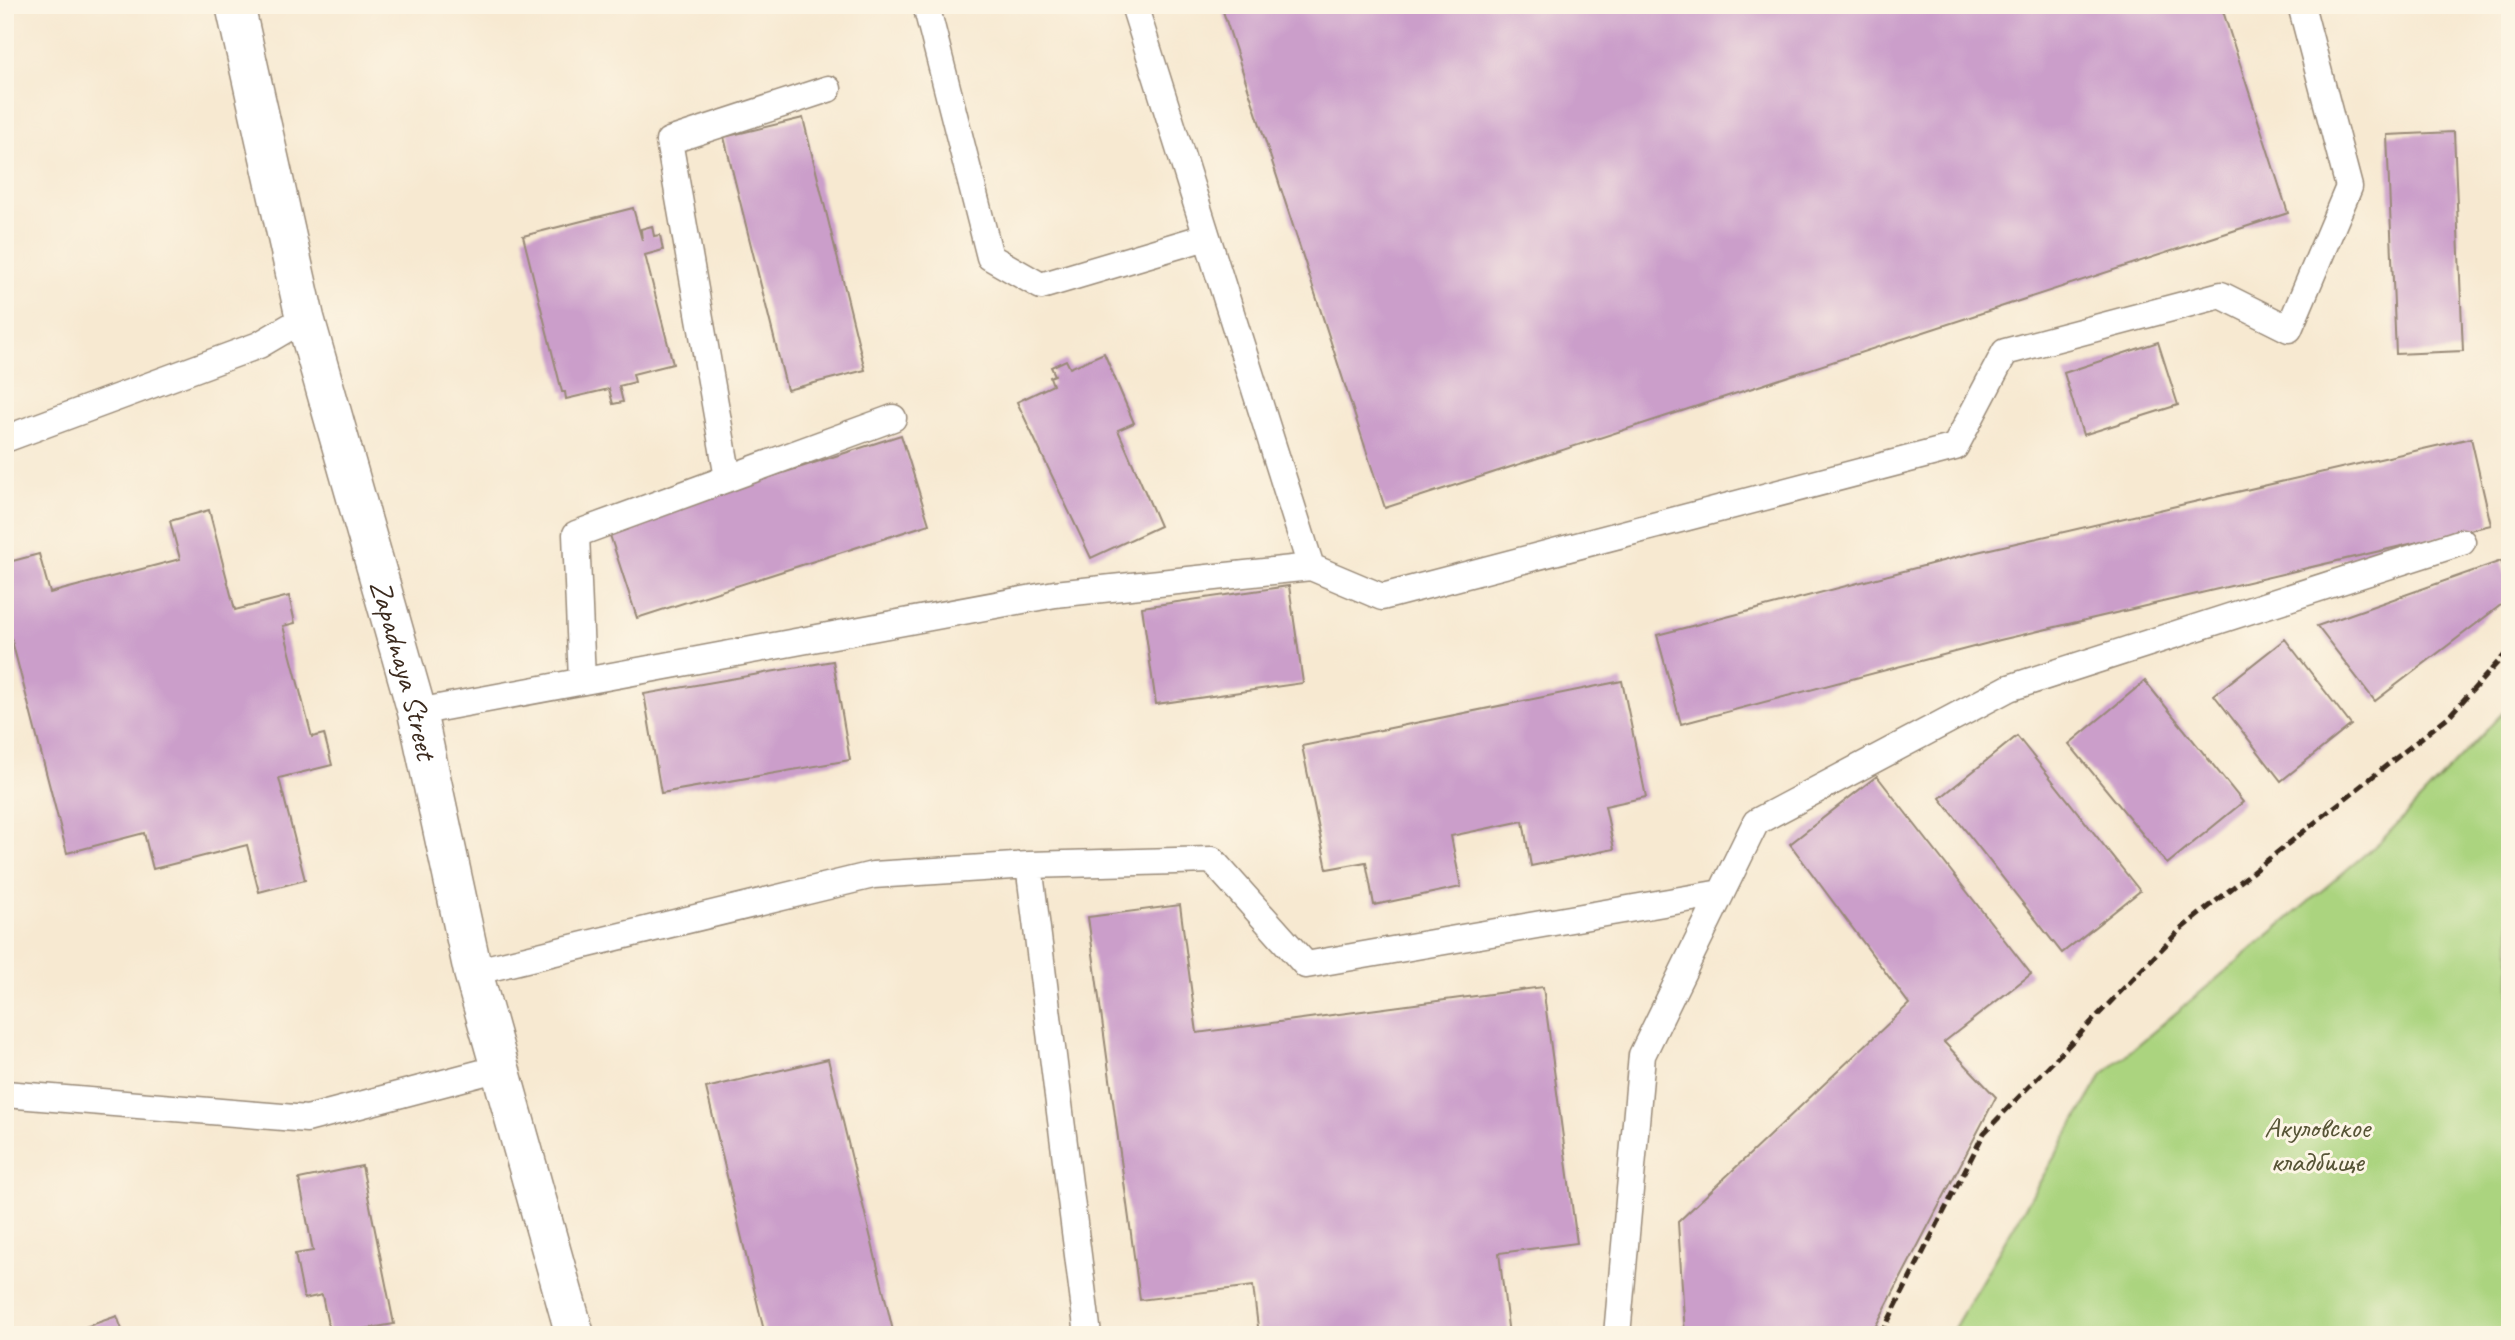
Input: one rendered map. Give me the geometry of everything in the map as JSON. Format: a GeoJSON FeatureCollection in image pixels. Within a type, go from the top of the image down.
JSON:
{"type":"FeatureCollection","features":[{"type":"Feature","properties":{"kind":"street","name":"Zapadnaya Street"},"geometry":{"type":"LineString","coordinates":[[235,5],[305,318],[417,712],[473,972],[575,1335]]}},
{"type":"Feature","properties":{"kind":"lane"},"geometry":{"type":"LineString","coordinates":[[926,5],[990,257],[1041,286],[1206,237]]}},
{"type":"Feature","properties":{"kind":"lane"},"geometry":{"type":"LineString","coordinates":[[1134,5],[1311,568]]}},
{"type":"Feature","properties":{"kind":"lane"},"geometry":{"type":"LineString","coordinates":[[417,712],[1055,594],[1311,568],[1382,597],[1955,447],[2005,352],[2221,295],[2289,329],[2349,187],[2301,5]]}},
{"type":"Feature","properties":{"kind":"lane"},"geometry":{"type":"LineString","coordinates":[[728,478],[669,141],[828,89]]}},
{"type":"Feature","properties":{"kind":"lane"},"geometry":{"type":"LineString","coordinates":[[5,439],[258,345],[305,318]]}},
{"type":"Feature","properties":{"kind":"lane"},"geometry":{"type":"LineString","coordinates":[[582,681],[576,534],[893,418]]}},
{"type":"Feature","properties":{"kind":"lane"},"geometry":{"type":"LineString","coordinates":[[1617,1335],[1642,1055],[1756,822],[2009,688],[2462,542]]}},
{"type":"Feature","properties":{"kind":"lane"},"geometry":{"type":"LineString","coordinates":[[473,972],[873,875],[1029,865],[1212,860],[1306,965],[1721,892]]}},
{"type":"Feature","properties":{"kind":"lane"},"geometry":{"type":"LineString","coordinates":[[1029,865],[1088,1335]]}},
{"type":"Feature","properties":{"kind":"lane"},"geometry":{"type":"LineString","coordinates":[[5,1094],[307,1119],[500,1068]]}},
{"type":"Feature","properties":{"kind":"green space","name":"Акуловское кладбище"},"geometry":{"type":"Polygon","coordinates":[[[2510,705],[2510,1335],[1950,1335],[2103,1074],[2382,840],[2510,705]]]}},
{"type":"Feature","properties":{"kind":"building"},"geometry":{"type":"Polygon","coordinates":[[[1221,5],[2221,5],[2288,213],[1385,508],[1221,5]]]}},
{"type":"Feature","properties":{"kind":"building"},"geometry":{"type":"Polygon","coordinates":[[[803,118],[865,370],[787,390],[724,137],[803,118]]]}},
{"type":"Feature","properties":{"kind":"building"},"geometry":{"type":"Polygon","coordinates":[[[2454,132],[2463,351],[2396,354],[2387,135],[2454,132]]]}},
{"type":"Feature","properties":{"kind":"building"},"geometry":{"type":"Polygon","coordinates":[[[633,208],[642,240],[641,229],[652,226],[654,236],[660,235],[663,250],[645,255],[673,364],[633,374],[635,382],[619,386],[623,402],[613,404],[609,389],[566,399],[523,236],[633,208]]]}},
{"type":"Feature","properties":{"kind":"building"},"geometry":{"type":"Polygon","coordinates":[[[2158,342],[2178,405],[2083,435],[2064,373],[2158,342]]]}},
{"type":"Feature","properties":{"kind":"building"},"geometry":{"type":"Polygon","coordinates":[[[1104,353],[1134,423],[1118,430],[1160,526],[1091,558],[1017,402],[1053,385],[1050,377],[1055,375],[1051,367],[1066,360],[1070,368],[1104,353]]]}},
{"type":"Feature","properties":{"kind":"building"},"geometry":{"type":"Polygon","coordinates":[[[901,435],[929,524],[637,618],[608,529],[901,435]]]}},
{"type":"Feature","properties":{"kind":"building"},"geometry":{"type":"Polygon","coordinates":[[[2471,438],[2491,525],[2000,640],[1681,724],[1657,635],[1977,552],[2471,438]]]}},
{"type":"Feature","properties":{"kind":"building"},"geometry":{"type":"Polygon","coordinates":[[[209,510],[235,610],[289,596],[295,623],[283,626],[312,737],[324,734],[332,765],[279,778],[305,880],[259,892],[247,845],[153,869],[144,833],[67,853],[5,614],[5,563],[39,554],[50,593],[180,559],[170,521],[209,510]]]}},
{"type":"Feature","properties":{"kind":"building"},"geometry":{"type":"Polygon","coordinates":[[[2501,561],[2510,585],[2510,598],[2375,701],[2317,626],[2501,561]]]}},
{"type":"Feature","properties":{"kind":"building"},"geometry":{"type":"Polygon","coordinates":[[[1289,586],[1303,683],[1156,704],[1142,607],[1289,586]]]}},
{"type":"Feature","properties":{"kind":"building"},"geometry":{"type":"Polygon","coordinates":[[[2285,639],[2351,725],[2281,781],[2214,695],[2285,639]]]}},
{"type":"Feature","properties":{"kind":"building"},"geometry":{"type":"Polygon","coordinates":[[[833,661],[850,760],[661,793],[644,694],[833,661]]]}},
{"type":"Feature","properties":{"kind":"building"},"geometry":{"type":"Polygon","coordinates":[[[1622,681],[1646,797],[1605,806],[1614,849],[1531,866],[1523,821],[1451,836],[1461,887],[1374,905],[1366,862],[1327,869],[1302,746],[1622,681]]]}},
{"type":"Feature","properties":{"kind":"building"},"geometry":{"type":"Polygon","coordinates":[[[2145,681],[2243,802],[2167,864],[2069,744],[2145,681]]]}},
{"type":"Feature","properties":{"kind":"building"},"geometry":{"type":"Polygon","coordinates":[[[2017,736],[2140,891],[2062,953],[1940,798],[2017,736]]]}},
{"type":"Feature","properties":{"kind":"building"},"geometry":{"type":"Polygon","coordinates":[[[1877,776],[2031,974],[1944,1042],[1996,1097],[1871,1335],[1685,1335],[1678,1222],[1909,1004],[1790,844],[1877,776]]]}},
{"type":"Feature","properties":{"kind":"building"},"geometry":{"type":"Polygon","coordinates":[[[1180,905],[1197,1033],[1543,987],[1577,1243],[1499,1253],[1509,1335],[1259,1335],[1253,1286],[1140,1300],[1088,917],[1180,905]]]}},
{"type":"Feature","properties":{"kind":"building"},"geometry":{"type":"Polygon","coordinates":[[[828,1059],[894,1335],[765,1335],[706,1088],[828,1059]]]}},
{"type":"Feature","properties":{"kind":"building"},"geometry":{"type":"Polygon","coordinates":[[[362,1166],[394,1324],[330,1335],[322,1295],[304,1299],[295,1254],[313,1251],[299,1179],[362,1166]]]}},
{"type":"Feature","properties":{"kind":"building"},"geometry":{"type":"Polygon","coordinates":[[[117,1316],[124,1335],[65,1335],[65,1334],[117,1316]]]}},
{"type":"Feature","properties":{"kind":"railway"},"geometry":{"type":"LineString","coordinates":[[1881,1335],[1984,1133],[2182,928],[2449,716],[2510,649]]}}]}
